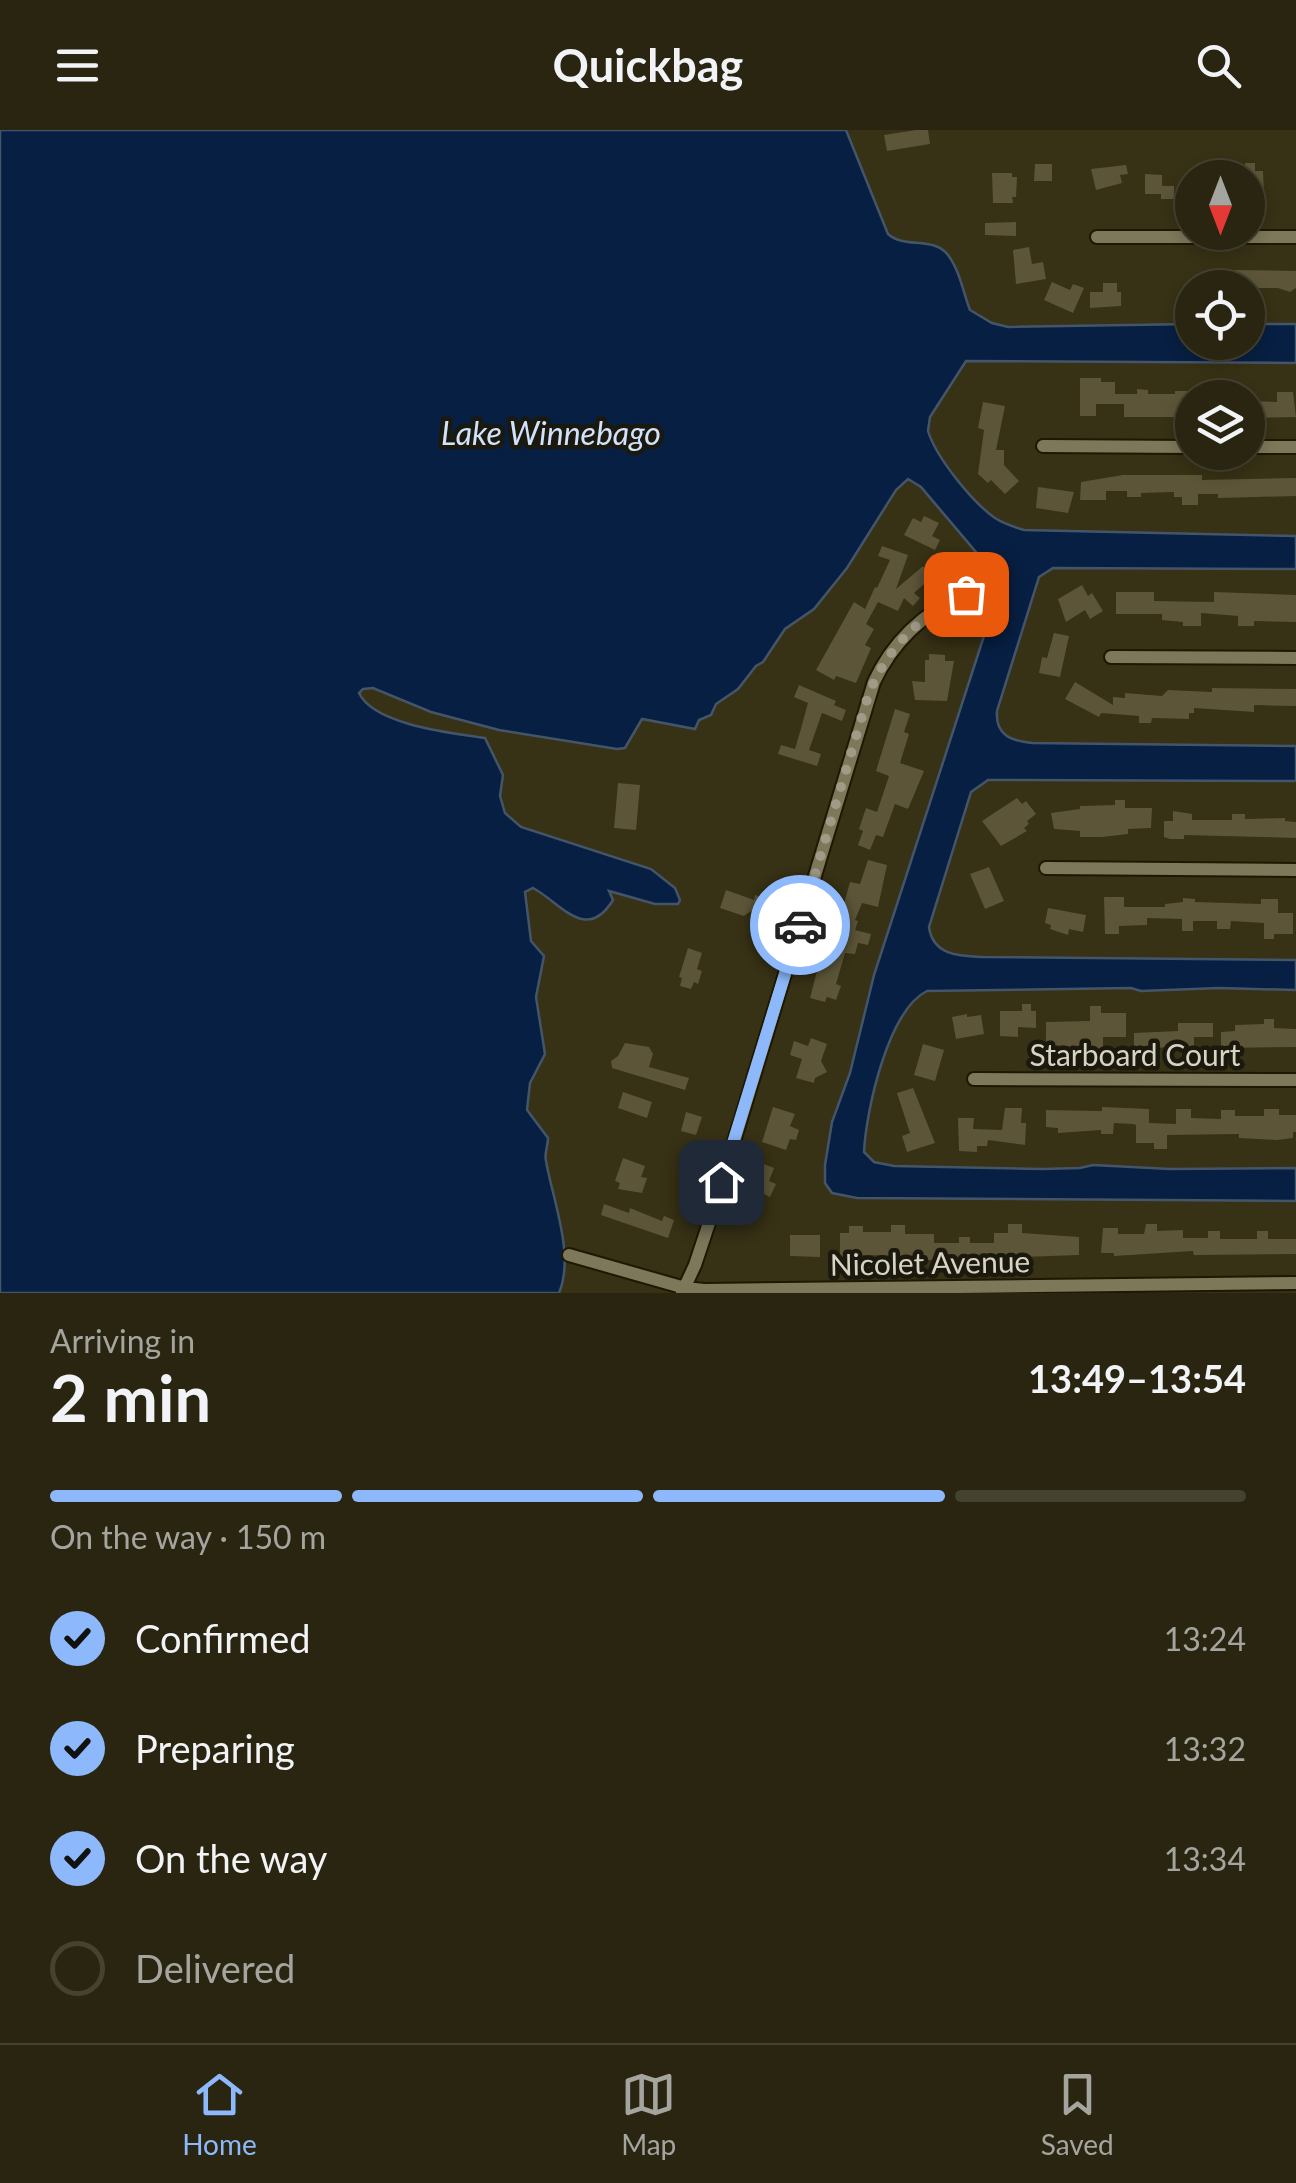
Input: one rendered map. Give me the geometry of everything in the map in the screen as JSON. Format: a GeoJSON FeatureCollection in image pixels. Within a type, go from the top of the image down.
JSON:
{"type":"FeatureCollection","features":[{"type":"Feature","properties":{"kind":"street"},"geometry":{"type":"LineString","coordinates":[[1097,236],[1296,237]]}},
{"type":"Feature","properties":{"kind":"street"},"geometry":{"type":"LineString","coordinates":[[1043,446],[1175,446]]}},
{"type":"Feature","properties":{"kind":"street"},"geometry":{"type":"LineString","coordinates":[[1265,447],[1296,447]]}},
{"type":"Feature","properties":{"kind":"street"},"geometry":{"type":"LineString","coordinates":[[683,1290],[710,1217],[874,682],[886,658],[915,626],[945,603],[966,594]]}},
{"type":"Feature","properties":{"kind":"street"},"geometry":{"type":"LineString","coordinates":[[1111,657],[1296,658]]}},
{"type":"Feature","properties":{"kind":"street"},"geometry":{"type":"LineString","coordinates":[[1046,868],[1296,870]]}},
{"type":"Feature","properties":{"kind":"street","name":"Starboard Court"},"geometry":{"type":"LineString","coordinates":[[974,1079],[1296,1080]]}},
{"type":"Feature","properties":{"kind":"street","name":"Nicolet Avenue"},"geometry":{"type":"LineString","coordinates":[[569,1255],[683,1290],[972,1290],[1296,1283]]}},
{"type":"Feature","properties":{"kind":"water","name":"Lake Winnebago"},"geometry":{"type":"Polygon","coordinates":[[[0,130],[846,130],[888,234],[942,249],[956,268],[970,310],[992,323],[1008,327],[1175,324],[1175,360],[1265,360],[1265,324],[1296,324],[1296,363],[966,361],[930,417],[928,431],[947,466],[976,501],[998,520],[1024,530],[1296,536],[1296,569],[1053,568],[1039,577],[997,711],[999,726],[1006,735],[1032,743],[1296,746],[1296,781],[988,780],[971,792],[929,927],[936,944],[957,955],[974,957],[1296,960],[1296,990],[927,991],[913,1002],[890,1039],[869,1112],[864,1152],[874,1162],[894,1166],[1296,1168],[1296,1201],[857,1198],[832,1193],[825,1183],[832,1122],[850,1073],[874,975],[995,602],[994,588],[988,579],[992,571],[921,487],[908,479],[896,490],[847,568],[814,609],[785,629],[763,662],[738,689],[716,704],[711,715],[699,720],[695,729],[642,719],[625,748],[617,749],[499,730],[431,712],[373,688],[359,693],[367,704],[397,720],[485,738],[503,775],[500,796],[505,813],[521,827],[651,869],[675,888],[680,900],[678,904],[655,904],[609,891],[613,900],[603,913],[583,919],[533,888],[525,892],[531,941],[544,956],[536,997],[545,1054],[530,1083],[527,1110],[548,1138],[546,1158],[564,1245],[559,1293],[0,1293],[0,130]]]}},
{"type":"Feature","properties":{"kind":"building"},"geometry":{"type":"Polygon","coordinates":[[[928,130],[930,144],[887,151],[884,135],[928,130]]]}},
{"type":"Feature","properties":{"kind":"building"},"geometry":{"type":"Polygon","coordinates":[[[1035,164],[1052,164],[1052,181],[1034,181],[1035,164]]]}},
{"type":"Feature","properties":{"kind":"building"},"geometry":{"type":"Polygon","coordinates":[[[1126,165],[1128,174],[1120,175],[1122,183],[1096,190],[1091,169],[1126,165]]]}},
{"type":"Feature","properties":{"kind":"building"},"geometry":{"type":"Polygon","coordinates":[[[992,173],[1012,173],[1012,177],[1017,177],[1013,203],[993,203],[992,173]]]}},
{"type":"Feature","properties":{"kind":"building"},"geometry":{"type":"Polygon","coordinates":[[[1145,174],[1162,175],[1162,186],[1174,186],[1174,199],[1145,194],[1145,174]]]}},
{"type":"Feature","properties":{"kind":"building"},"geometry":{"type":"Polygon","coordinates":[[[1016,222],[1016,236],[985,235],[985,223],[1016,222]]]}},
{"type":"Feature","properties":{"kind":"building"},"geometry":{"type":"Polygon","coordinates":[[[1029,247],[1032,264],[1043,262],[1046,279],[1016,284],[1013,250],[1029,247]]]}},
{"type":"Feature","properties":{"kind":"building"},"geometry":{"type":"Polygon","coordinates":[[[1265,271],[1296,271],[1296,288],[1290,292],[1265,288],[1265,271]]]}},
{"type":"Feature","properties":{"kind":"building"},"geometry":{"type":"Polygon","coordinates":[[[1052,282],[1070,290],[1073,284],[1084,288],[1073,313],[1044,300],[1052,282]]]}},
{"type":"Feature","properties":{"kind":"building"},"geometry":{"type":"Polygon","coordinates":[[[1103,283],[1117,283],[1121,306],[1090,308],[1090,292],[1103,292],[1103,283]]]}},
{"type":"Feature","properties":{"kind":"building"},"geometry":{"type":"Polygon","coordinates":[[[1080,378],[1115,382],[1115,394],[1137,394],[1137,389],[1148,390],[1148,394],[1175,394],[1175,417],[1124,417],[1124,404],[1096,404],[1096,416],[1080,416],[1080,378]]]}},
{"type":"Feature","properties":{"kind":"building"},"geometry":{"type":"Polygon","coordinates":[[[1277,392],[1293,392],[1296,417],[1265,418],[1265,402],[1277,402],[1277,392]]]}},
{"type":"Feature","properties":{"kind":"building"},"geometry":{"type":"Polygon","coordinates":[[[983,402],[1005,406],[996,450],[1004,450],[1004,465],[1019,481],[1005,494],[978,474],[984,430],[978,428],[983,402]]]}},
{"type":"Feature","properties":{"kind":"building"},"geometry":{"type":"Polygon","coordinates":[[[1123,475],[1202,475],[1202,480],[1296,478],[1296,496],[1218,498],[1218,494],[1198,494],[1198,505],[1182,505],[1182,497],[1174,497],[1174,492],[1127,497],[1127,491],[1106,491],[1106,500],[1080,500],[1081,482],[1123,475]]]}},
{"type":"Feature","properties":{"kind":"building"},"geometry":{"type":"Polygon","coordinates":[[[1038,487],[1074,492],[1068,513],[1036,508],[1038,487]]]}},
{"type":"Feature","properties":{"kind":"building"},"geometry":{"type":"Polygon","coordinates":[[[924,516],[939,523],[932,536],[940,540],[935,550],[904,535],[913,518],[921,522],[924,516]]]}},
{"type":"Feature","properties":{"kind":"building"},"geometry":{"type":"Polygon","coordinates":[[[882,546],[908,555],[896,589],[923,566],[932,577],[914,593],[920,598],[913,606],[904,598],[898,611],[878,602],[866,624],[874,629],[865,645],[871,648],[856,683],[836,676],[834,680],[816,670],[854,602],[865,609],[877,588],[890,560],[878,556],[882,546]]]}},
{"type":"Feature","properties":{"kind":"building"},"geometry":{"type":"Polygon","coordinates":[[[1082,585],[1103,611],[1090,619],[1085,610],[1066,622],[1058,599],[1082,585]]]}},
{"type":"Feature","properties":{"kind":"building"},"geometry":{"type":"Polygon","coordinates":[[[1116,592],[1154,592],[1154,601],[1214,602],[1214,592],[1296,595],[1296,622],[1254,621],[1254,626],[1238,626],[1238,616],[1201,613],[1201,626],[1183,626],[1183,622],[1162,620],[1162,614],[1116,614],[1116,592]]]}},
{"type":"Feature","properties":{"kind":"building"},"geometry":{"type":"Polygon","coordinates":[[[1054,633],[1069,636],[1060,677],[1039,673],[1054,633]]]}},
{"type":"Feature","properties":{"kind":"building"},"geometry":{"type":"Polygon","coordinates":[[[929,654],[945,655],[945,661],[954,661],[947,701],[915,700],[912,681],[925,682],[925,660],[929,660],[929,654]]]}},
{"type":"Feature","properties":{"kind":"building"},"geometry":{"type":"Polygon","coordinates":[[[1075,682],[1113,705],[1113,697],[1125,698],[1125,693],[1162,696],[1168,690],[1212,692],[1212,688],[1296,689],[1296,706],[1254,705],[1254,712],[1194,708],[1189,719],[1152,718],[1151,723],[1139,723],[1139,716],[1101,713],[1099,717],[1065,699],[1075,682]]]}},
{"type":"Feature","properties":{"kind":"building"},"geometry":{"type":"Polygon","coordinates":[[[799,685],[836,701],[834,705],[846,710],[842,721],[822,713],[809,750],[821,754],[817,766],[778,754],[781,745],[795,749],[808,703],[794,697],[799,685]]]}},
{"type":"Feature","properties":{"kind":"building"},"geometry":{"type":"Polygon","coordinates":[[[895,709],[910,714],[904,732],[909,734],[900,763],[924,771],[908,809],[895,804],[883,837],[876,835],[870,850],[858,845],[863,831],[859,829],[866,808],[877,812],[889,776],[876,771],[895,709]]]}},
{"type":"Feature","properties":{"kind":"building"},"geometry":{"type":"Polygon","coordinates":[[[618,783],[640,785],[636,830],[614,828],[618,783]]]}},
{"type":"Feature","properties":{"kind":"building"},"geometry":{"type":"Polygon","coordinates":[[[1017,798],[1022,804],[1026,801],[1036,814],[1027,821],[1027,831],[1001,846],[982,821],[1017,798]]]}},
{"type":"Feature","properties":{"kind":"building"},"geometry":{"type":"Polygon","coordinates":[[[1115,800],[1125,800],[1125,808],[1152,808],[1151,828],[1128,829],[1128,834],[1102,837],[1080,837],[1080,831],[1054,829],[1051,813],[1080,806],[1115,805],[1115,800]]]}},
{"type":"Feature","properties":{"kind":"building"},"geometry":{"type":"Polygon","coordinates":[[[1173,811],[1192,814],[1192,820],[1232,820],[1232,814],[1245,814],[1245,819],[1285,818],[1296,822],[1296,838],[1184,835],[1184,839],[1170,839],[1164,837],[1164,821],[1173,821],[1173,811]]]}},
{"type":"Feature","properties":{"kind":"building"},"geometry":{"type":"Polygon","coordinates":[[[868,860],[887,865],[878,907],[862,903],[855,920],[855,930],[871,934],[868,945],[858,943],[855,954],[845,953],[836,984],[841,986],[836,1000],[810,998],[821,956],[829,958],[850,882],[860,884],[868,860]]]}},
{"type":"Feature","properties":{"kind":"building"},"geometry":{"type":"Polygon","coordinates":[[[989,867],[1004,901],[985,909],[970,874],[989,867]]]}},
{"type":"Feature","properties":{"kind":"building"},"geometry":{"type":"Polygon","coordinates":[[[726,890],[754,900],[755,895],[773,901],[768,916],[751,911],[744,916],[720,908],[726,890]]]}},
{"type":"Feature","properties":{"kind":"building"},"geometry":{"type":"Polygon","coordinates":[[[1104,897],[1124,897],[1124,907],[1165,907],[1183,902],[1183,898],[1195,902],[1261,904],[1261,899],[1278,899],[1278,913],[1293,913],[1293,934],[1274,934],[1274,939],[1264,939],[1264,923],[1231,921],[1230,929],[1217,929],[1217,921],[1193,921],[1193,931],[1182,931],[1182,919],[1147,918],[1147,925],[1119,926],[1119,934],[1105,934],[1104,897]]]}},
{"type":"Feature","properties":{"kind":"building"},"geometry":{"type":"Polygon","coordinates":[[[1048,908],[1086,915],[1083,932],[1069,929],[1068,935],[1050,929],[1051,925],[1045,923],[1048,908]]]}},
{"type":"Feature","properties":{"kind":"building"},"geometry":{"type":"Polygon","coordinates":[[[688,948],[702,953],[697,969],[702,971],[698,984],[694,982],[691,989],[680,986],[679,977],[688,948]]]}},
{"type":"Feature","properties":{"kind":"building"},"geometry":{"type":"Polygon","coordinates":[[[1022,1004],[1031,1004],[1031,1011],[1036,1011],[1036,1028],[1018,1027],[1018,1037],[1000,1036],[1000,1011],[1022,1011],[1022,1004]]]}},
{"type":"Feature","properties":{"kind":"building"},"geometry":{"type":"Polygon","coordinates":[[[1090,1006],[1101,1006],[1101,1013],[1126,1013],[1126,1037],[1103,1037],[1103,1049],[1046,1045],[1046,1022],[1090,1021],[1090,1006]]]}},
{"type":"Feature","properties":{"kind":"building"},"geometry":{"type":"Polygon","coordinates":[[[981,1015],[984,1034],[956,1039],[952,1017],[981,1015]]]}},
{"type":"Feature","properties":{"kind":"building"},"geometry":{"type":"Polygon","coordinates":[[[1264,1019],[1274,1019],[1274,1028],[1296,1029],[1296,1047],[1221,1048],[1221,1032],[1235,1031],[1235,1025],[1264,1024],[1264,1019]]]}},
{"type":"Feature","properties":{"kind":"building"},"geometry":{"type":"Polygon","coordinates":[[[1178,1023],[1213,1023],[1213,1037],[1194,1037],[1194,1047],[1134,1048],[1134,1033],[1178,1031],[1178,1023]]]}},
{"type":"Feature","properties":{"kind":"building"},"geometry":{"type":"Polygon","coordinates":[[[811,1038],[827,1044],[821,1061],[827,1072],[815,1078],[814,1083],[796,1078],[802,1059],[790,1055],[794,1041],[808,1046],[811,1038]]]}},
{"type":"Feature","properties":{"kind":"building"},"geometry":{"type":"Polygon","coordinates":[[[625,1043],[649,1047],[653,1054],[649,1067],[689,1078],[685,1090],[612,1068],[611,1061],[625,1043]]]}},
{"type":"Feature","properties":{"kind":"building"},"geometry":{"type":"Polygon","coordinates":[[[923,1044],[944,1050],[935,1081],[914,1075],[923,1044]]]}},
{"type":"Feature","properties":{"kind":"building"},"geometry":{"type":"Polygon","coordinates":[[[913,1088],[935,1143],[907,1152],[902,1136],[910,1133],[897,1093],[913,1088]]]}},
{"type":"Feature","properties":{"kind":"building"},"geometry":{"type":"Polygon","coordinates":[[[623,1092],[652,1102],[647,1118],[618,1108],[623,1092]]]}},
{"type":"Feature","properties":{"kind":"building"},"geometry":{"type":"Polygon","coordinates":[[[773,1107],[795,1114],[790,1126],[799,1130],[786,1150],[762,1142],[773,1107]]]}},
{"type":"Feature","properties":{"kind":"building"},"geometry":{"type":"Polygon","coordinates":[[[1102,1107],[1149,1109],[1149,1123],[1176,1124],[1176,1109],[1191,1109],[1191,1118],[1221,1119],[1221,1110],[1235,1110],[1235,1116],[1264,1116],[1264,1109],[1279,1109],[1279,1115],[1296,1115],[1296,1132],[1293,1138],[1277,1140],[1239,1138],[1239,1134],[1167,1135],[1167,1149],[1154,1149],[1154,1143],[1136,1143],[1133,1124],[1114,1123],[1113,1134],[1101,1134],[1101,1130],[1058,1133],[1058,1128],[1046,1127],[1046,1110],[1102,1111],[1102,1107]]]}},
{"type":"Feature","properties":{"kind":"building"},"geometry":{"type":"Polygon","coordinates":[[[1005,1108],[1022,1108],[1025,1145],[988,1140],[987,1146],[977,1146],[977,1152],[959,1151],[958,1118],[974,1118],[973,1129],[1002,1130],[1005,1108]]]}},
{"type":"Feature","properties":{"kind":"building"},"geometry":{"type":"Polygon","coordinates":[[[686,1112],[702,1117],[696,1135],[681,1131],[686,1112]]]}},
{"type":"Feature","properties":{"kind":"building"},"geometry":{"type":"Polygon","coordinates":[[[623,1158],[645,1166],[641,1177],[647,1178],[642,1193],[618,1189],[620,1183],[615,1181],[623,1158]]]}},
{"type":"Feature","properties":{"kind":"building"},"geometry":{"type":"Polygon","coordinates":[[[756,1161],[774,1168],[769,1181],[776,1184],[770,1197],[764,1194],[759,1207],[742,1200],[756,1161]]]}},
{"type":"Feature","properties":{"kind":"building"},"geometry":{"type":"Polygon","coordinates":[[[604,1204],[629,1213],[630,1208],[662,1221],[664,1216],[674,1220],[668,1238],[601,1215],[604,1204]]]}},
{"type":"Feature","properties":{"kind":"building"},"geometry":{"type":"Polygon","coordinates":[[[1008,1224],[1022,1224],[1022,1233],[1079,1237],[1079,1255],[919,1260],[919,1256],[857,1255],[857,1260],[840,1260],[840,1233],[849,1233],[849,1226],[863,1226],[863,1232],[891,1232],[891,1225],[905,1225],[905,1234],[934,1234],[934,1243],[959,1243],[959,1237],[970,1237],[970,1243],[994,1243],[994,1233],[1008,1233],[1008,1224]]]}},
{"type":"Feature","properties":{"kind":"building"},"geometry":{"type":"Polygon","coordinates":[[[1146,1224],[1157,1224],[1157,1231],[1183,1230],[1183,1238],[1208,1238],[1208,1231],[1220,1231],[1220,1239],[1257,1239],[1257,1231],[1268,1231],[1268,1239],[1296,1239],[1296,1254],[1101,1253],[1103,1228],[1118,1228],[1118,1234],[1144,1234],[1146,1224]]]}},
{"type":"Feature","properties":{"kind":"building"},"geometry":{"type":"Polygon","coordinates":[[[790,1235],[820,1235],[820,1257],[790,1256],[790,1235]]]}},
{"type":"Feature","properties":{"kind":"way so far"},"geometry":{"type":"LineString","coordinates":[[800,925],[868,696],[886,658],[926,616],[966,594]]}},
{"type":"Feature","properties":{"kind":"route"},"geometry":{"type":"LineString","coordinates":[[721,1182],[800,925]]}}]}
